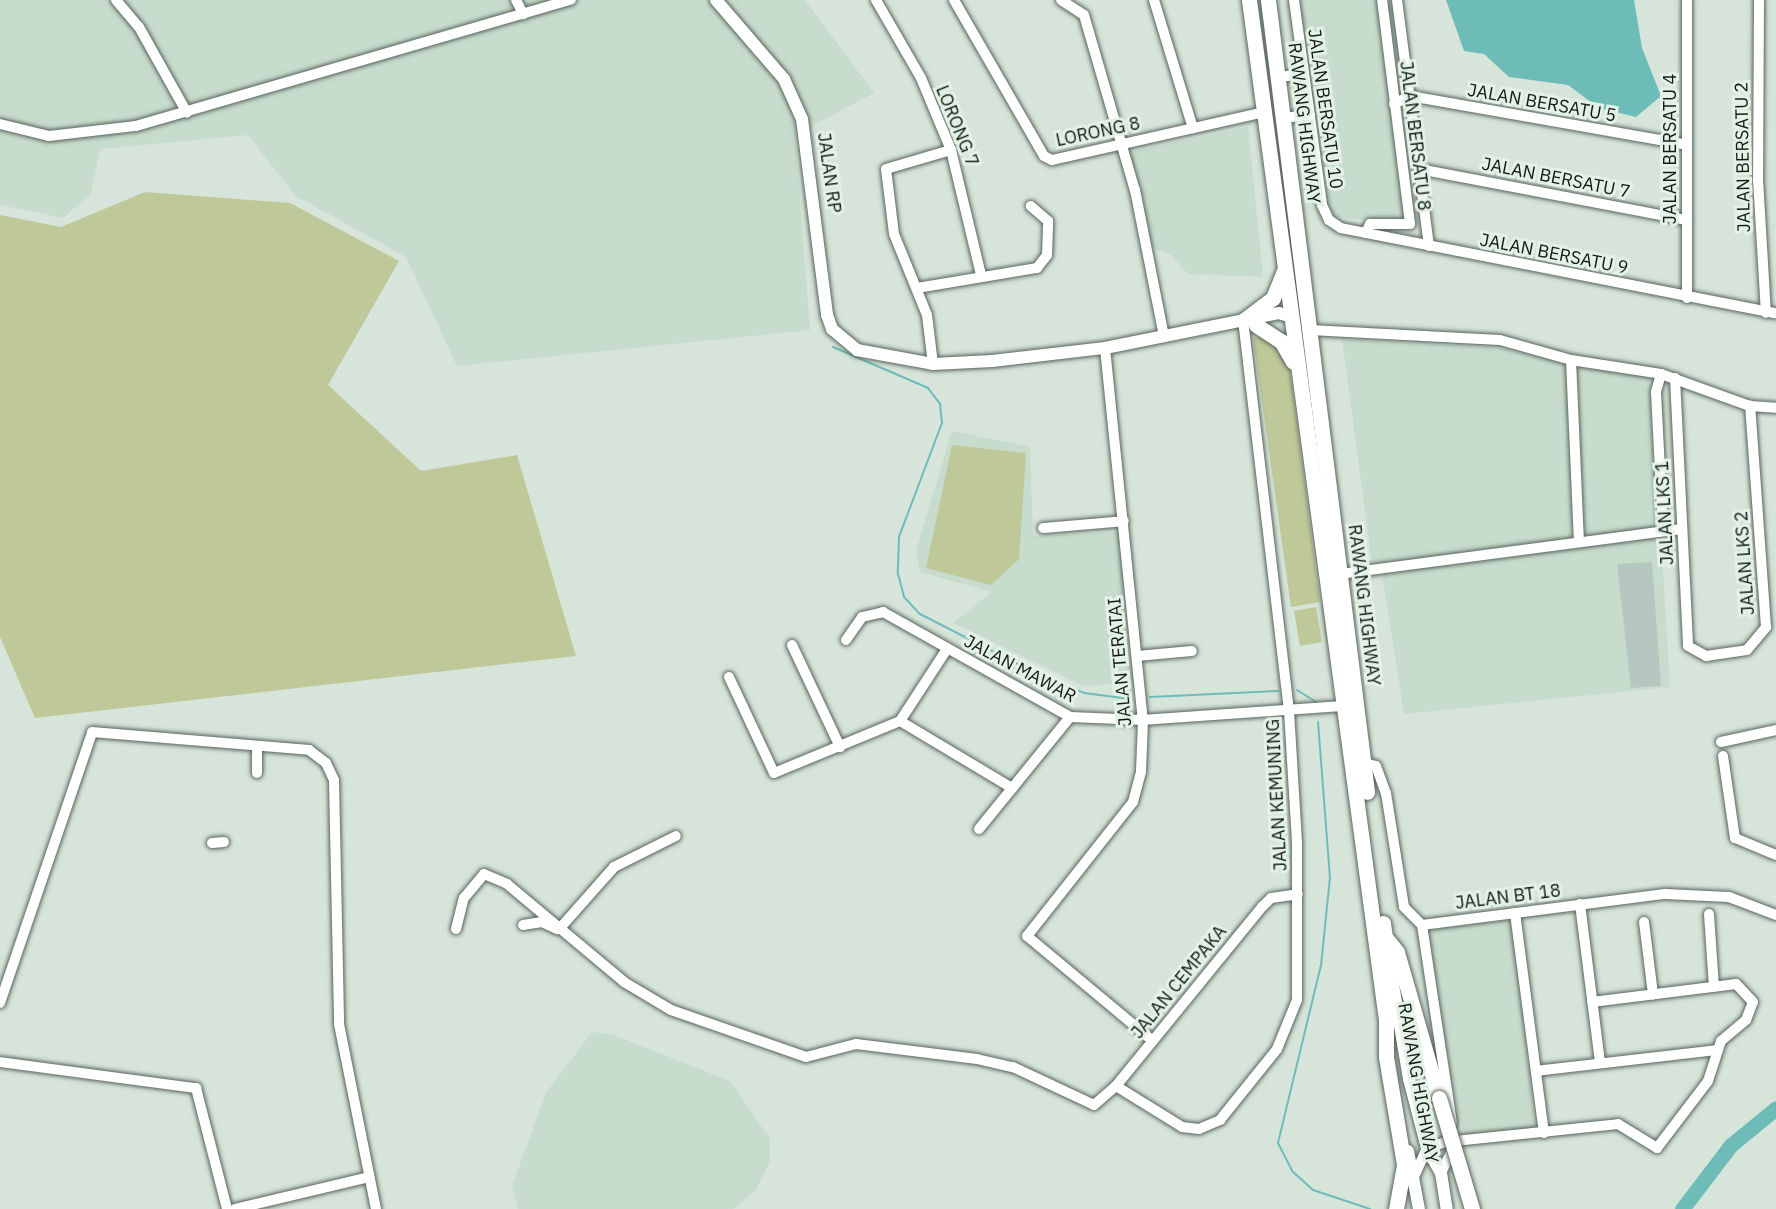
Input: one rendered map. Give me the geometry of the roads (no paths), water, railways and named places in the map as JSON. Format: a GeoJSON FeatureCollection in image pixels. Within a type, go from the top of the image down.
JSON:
{"type":"FeatureCollection","features":[{"type":"Feature","properties":{"kind":"main road","name":"RAWANG HIGHWAY"},"geometry":{"type":"LineString","coordinates":[[1249,0],[1386,1020],[1386,1056],[1409,1171],[1396,1209]]}},
{"type":"Feature","properties":{"kind":"main road","name":"RAWANG HIGHWAY"},"geometry":{"type":"LineString","coordinates":[[1268,0],[1385,937]]}},
{"type":"Feature","properties":{"kind":"main road"},"geometry":{"type":"LineString","coordinates":[[1285,268],[1273,298],[1248,324],[1281,341],[1297,370]]}},
{"type":"Feature","properties":{"kind":"main road"},"geometry":{"type":"LineString","coordinates":[[1306,299],[1300,314],[1291,317],[1311,338]]}},
{"type":"Feature","properties":{"kind":"main road"},"geometry":{"type":"LineString","coordinates":[[1385,937],[1397,952],[1472,1209]]}},
{"type":"Feature","properties":{"kind":"street"},"geometry":{"type":"LineString","coordinates":[[116,0],[140,27],[187,113]]}},
{"type":"Feature","properties":{"kind":"street"},"geometry":{"type":"LineString","coordinates":[[516,0],[523,14]]}},
{"type":"Feature","properties":{"kind":"street"},"geometry":{"type":"LineString","coordinates":[[0,124],[49,136],[71,135],[187,113],[571,0]]}},
{"type":"Feature","properties":{"kind":"street","name":"JALAN RP"},"geometry":{"type":"LineString","coordinates":[[716,0],[784,79],[802,119],[812,165],[827,315],[843,340],[873,356],[933,364]]}},
{"type":"Feature","properties":{"kind":"street","name":"LORONG 7"},"geometry":{"type":"LineString","coordinates":[[876,0],[921,78],[951,150],[981,275]]}},
{"type":"Feature","properties":{"kind":"street","name":"LORONG 8"},"geometry":{"type":"LineString","coordinates":[[954,0],[1044,156],[1063,159],[1264,112]]}},
{"type":"Feature","properties":{"kind":"street"},"geometry":{"type":"LineString","coordinates":[[1061,0],[1084,15],[1122,145],[1164,337]]}},
{"type":"Feature","properties":{"kind":"street"},"geometry":{"type":"LineString","coordinates":[[1154,0],[1193,128]]}},
{"type":"Feature","properties":{"kind":"street","name":"JALAN BERSATU 10"},"geometry":{"type":"LineString","coordinates":[[1294,0],[1322,205],[1329,220]]}},
{"type":"Feature","properties":{"kind":"street","name":"JALAN BERSATU 8"},"geometry":{"type":"LineString","coordinates":[[1366,233],[1370,224],[1410,224],[1382,0]]}},
{"type":"Feature","properties":{"kind":"street"},"geometry":{"type":"LineString","coordinates":[[1397,0],[1429,246]]}},
{"type":"Feature","properties":{"kind":"street","name":"JALAN BERSATU 4"},"geometry":{"type":"LineString","coordinates":[[1687,0],[1687,298]]}},
{"type":"Feature","properties":{"kind":"street","name":"JALAN BERSATU 2"},"geometry":{"type":"LineString","coordinates":[[1759,0],[1758,179],[1771,313]]}},
{"type":"Feature","properties":{"kind":"street"},"geometry":{"type":"LineString","coordinates":[[1279,77],[1304,74]]}},
{"type":"Feature","properties":{"kind":"street"},"geometry":{"type":"LineString","coordinates":[[1394,104],[1410,96]]}},
{"type":"Feature","properties":{"kind":"street","name":"JALAN BERSATU 5"},"geometry":{"type":"LineString","coordinates":[[1410,96],[1687,145]]}},
{"type":"Feature","properties":{"kind":"street"},"geometry":{"type":"LineString","coordinates":[[1284,118],[1310,115]]}},
{"type":"Feature","properties":{"kind":"street"},"geometry":{"type":"LineString","coordinates":[[951,150],[886,169],[900,253],[927,315],[933,364],[1105,348],[1291,317]]}},
{"type":"Feature","properties":{"kind":"street","name":"JALAN BERSATU 7"},"geometry":{"type":"LineString","coordinates":[[1419,169],[1687,219]]}},
{"type":"Feature","properties":{"kind":"street"},"geometry":{"type":"LineString","coordinates":[[917,288],[1043,264],[1048,221],[1031,206]]}},
{"type":"Feature","properties":{"kind":"street","name":"JALAN BERSATU 9"},"geometry":{"type":"LineString","coordinates":[[1329,220],[1366,233],[1771,313]]}},
{"type":"Feature","properties":{"kind":"street","name":"JALAN KEMUNING"},"geometry":{"type":"LineString","coordinates":[[1116,1086],[1182,1127],[1199,1129],[1227,1113],[1289,1025],[1300,970],[1289,711],[1248,324]]}},
{"type":"Feature","properties":{"kind":"street"},"geometry":{"type":"LineString","coordinates":[[1311,338],[1500,340],[1571,360],[1661,374],[1750,405],[1776,408]]}},
{"type":"Feature","properties":{"kind":"street","name":"JALAN TERATAI"},"geometry":{"type":"LineString","coordinates":[[1105,348],[1143,720],[1141,772],[1133,802],[1028,936],[1152,1040]]}},
{"type":"Feature","properties":{"kind":"street"},"geometry":{"type":"LineString","coordinates":[[1571,360],[1578,542]]}},
{"type":"Feature","properties":{"kind":"street"},"geometry":{"type":"LineString","coordinates":[[1661,374],[1656,392],[1662,531]]}},
{"type":"Feature","properties":{"kind":"street","name":"JALAN LKS 1"},"geometry":{"type":"LineString","coordinates":[[1675,378],[1688,646]]}},
{"type":"Feature","properties":{"kind":"street","name":"JALAN LKS 2"},"geometry":{"type":"LineString","coordinates":[[1688,646],[1706,656],[1747,650],[1766,627],[1750,405]]}},
{"type":"Feature","properties":{"kind":"street"},"geometry":{"type":"LineString","coordinates":[[1043,528],[1124,521]]}},
{"type":"Feature","properties":{"kind":"street"},"geometry":{"type":"LineString","coordinates":[[1340,574],[1682,529]]}},
{"type":"Feature","properties":{"kind":"street","name":"JALAN MAWAR"},"geometry":{"type":"LineString","coordinates":[[846,640],[862,617],[883,612],[1070,717],[1143,720],[1345,706]]}},
{"type":"Feature","properties":{"kind":"street"},"geometry":{"type":"LineString","coordinates":[[792,645],[840,747]]}},
{"type":"Feature","properties":{"kind":"street"},"geometry":{"type":"LineString","coordinates":[[729,677],[774,773],[900,721],[947,649]]}},
{"type":"Feature","properties":{"kind":"street"},"geometry":{"type":"LineString","coordinates":[[1137,656],[1192,651]]}},
{"type":"Feature","properties":{"kind":"street"},"geometry":{"type":"LineString","coordinates":[[979,829],[1070,717]]}},
{"type":"Feature","properties":{"kind":"street"},"geometry":{"type":"LineString","coordinates":[[900,721],[1012,788]]}},
{"type":"Feature","properties":{"kind":"street"},"geometry":{"type":"LineString","coordinates":[[1721,742],[1776,730]]}},
{"type":"Feature","properties":{"kind":"street"},"geometry":{"type":"LineString","coordinates":[[1,998],[92,732],[309,750],[326,764],[334,780],[339,1024],[376,1209]]}},
{"type":"Feature","properties":{"kind":"street"},"geometry":{"type":"LineString","coordinates":[[257,746],[257,773]]}},
{"type":"Feature","properties":{"kind":"street"},"geometry":{"type":"LineString","coordinates":[[1723,756],[1735,838],[1776,855]]}},
{"type":"Feature","properties":{"kind":"street"},"geometry":{"type":"LineString","coordinates":[[1363,763],[1376,766],[1386,793],[1404,907],[1422,925],[1455,1143],[1441,1173]]}},
{"type":"Feature","properties":{"kind":"street"},"geometry":{"type":"LineString","coordinates":[[564,929],[614,867],[676,836]]}},
{"type":"Feature","properties":{"kind":"street"},"geometry":{"type":"LineString","coordinates":[[212,843],[224,842]]}},
{"type":"Feature","properties":{"kind":"street"},"geometry":{"type":"LineString","coordinates":[[456,929],[464,898],[484,874],[507,884],[564,929]]}},
{"type":"Feature","properties":{"kind":"street","name":"JALAN BT 18"},"geometry":{"type":"LineString","coordinates":[[1422,925],[1580,904],[1704,893],[1776,915]]}},
{"type":"Feature","properties":{"kind":"street","name":"JALAN CEMPAKA"},"geometry":{"type":"LineString","coordinates":[[564,929],[655,1001],[806,1057],[856,1044],[977,1059],[1013,1067],[1094,1105],[1116,1086],[1263,906],[1271,898],[1298,894]]}},
{"type":"Feature","properties":{"kind":"street"},"geometry":{"type":"LineString","coordinates":[[1580,904],[1600,1063]]}},
{"type":"Feature","properties":{"kind":"street"},"geometry":{"type":"LineString","coordinates":[[1515,913],[1544,1133]]}},
{"type":"Feature","properties":{"kind":"street"},"geometry":{"type":"LineString","coordinates":[[1710,914],[1714,987]]}},
{"type":"Feature","properties":{"kind":"street"},"geometry":{"type":"LineString","coordinates":[[524,925],[542,922],[564,929]]}},
{"type":"Feature","properties":{"kind":"street"},"geometry":{"type":"LineString","coordinates":[[1644,922],[1653,994]]}},
{"type":"Feature","properties":{"kind":"street","name":"RAWANG HIGHWAY"},"geometry":{"type":"LineString","coordinates":[[1385,937],[1409,1079],[1427,1148],[1441,1173],[1446,1204]]}},
{"type":"Feature","properties":{"kind":"street"},"geometry":{"type":"LineString","coordinates":[[1409,1171],[1427,1148],[1618,1124],[1657,1148],[1708,1081],[1718,1050],[1751,1013],[1748,991],[1736,984],[1592,1002]]}},
{"type":"Feature","properties":{"kind":"street"},"geometry":{"type":"LineString","coordinates":[[1536,1071],[1718,1050]]}},
{"type":"Feature","properties":{"kind":"street"},"geometry":{"type":"LineString","coordinates":[[0,1062],[196,1088],[227,1209]]}},
{"type":"Feature","properties":{"kind":"street","name":"RAWANG HIGHWAY"},"geometry":{"type":"LineString","coordinates":[[1409,1171],[1419,1206]]}},
{"type":"Feature","properties":{"kind":"street"},"geometry":{"type":"LineString","coordinates":[[235,1209],[369,1177]]}},
{"type":"Feature","properties":{"kind":"water"},"geometry":{"type":"Polygon","coordinates":[[[1446,0],[1634,0],[1642,48],[1661,96],[1636,117],[1599,108],[1568,85],[1509,77],[1484,54],[1464,51],[1446,0]]]}},
{"type":"Feature","properties":{"kind":"waterway"},"geometry":{"type":"LineString","coordinates":[[833,347],[928,388],[940,404],[942,423],[899,537],[898,574],[904,597],[920,614],[1049,680],[1084,693],[1131,699]]}},
{"type":"Feature","properties":{"kind":"waterway"},"geometry":{"type":"LineString","coordinates":[[1297,690],[1318,703]]}},
{"type":"Feature","properties":{"kind":"waterway"},"geometry":{"type":"LineString","coordinates":[[1150,697],[1278,691]]}},
{"type":"Feature","properties":{"kind":"waterway"},"geometry":{"type":"LineString","coordinates":[[1318,722],[1330,877],[1321,965],[1278,1143],[1292,1171],[1313,1190],[1370,1209]]}},
{"type":"Feature","properties":{"kind":"waterway"},"geometry":{"type":"LineString","coordinates":[[1682,1209],[1731,1145],[1776,1108]]}}]}
